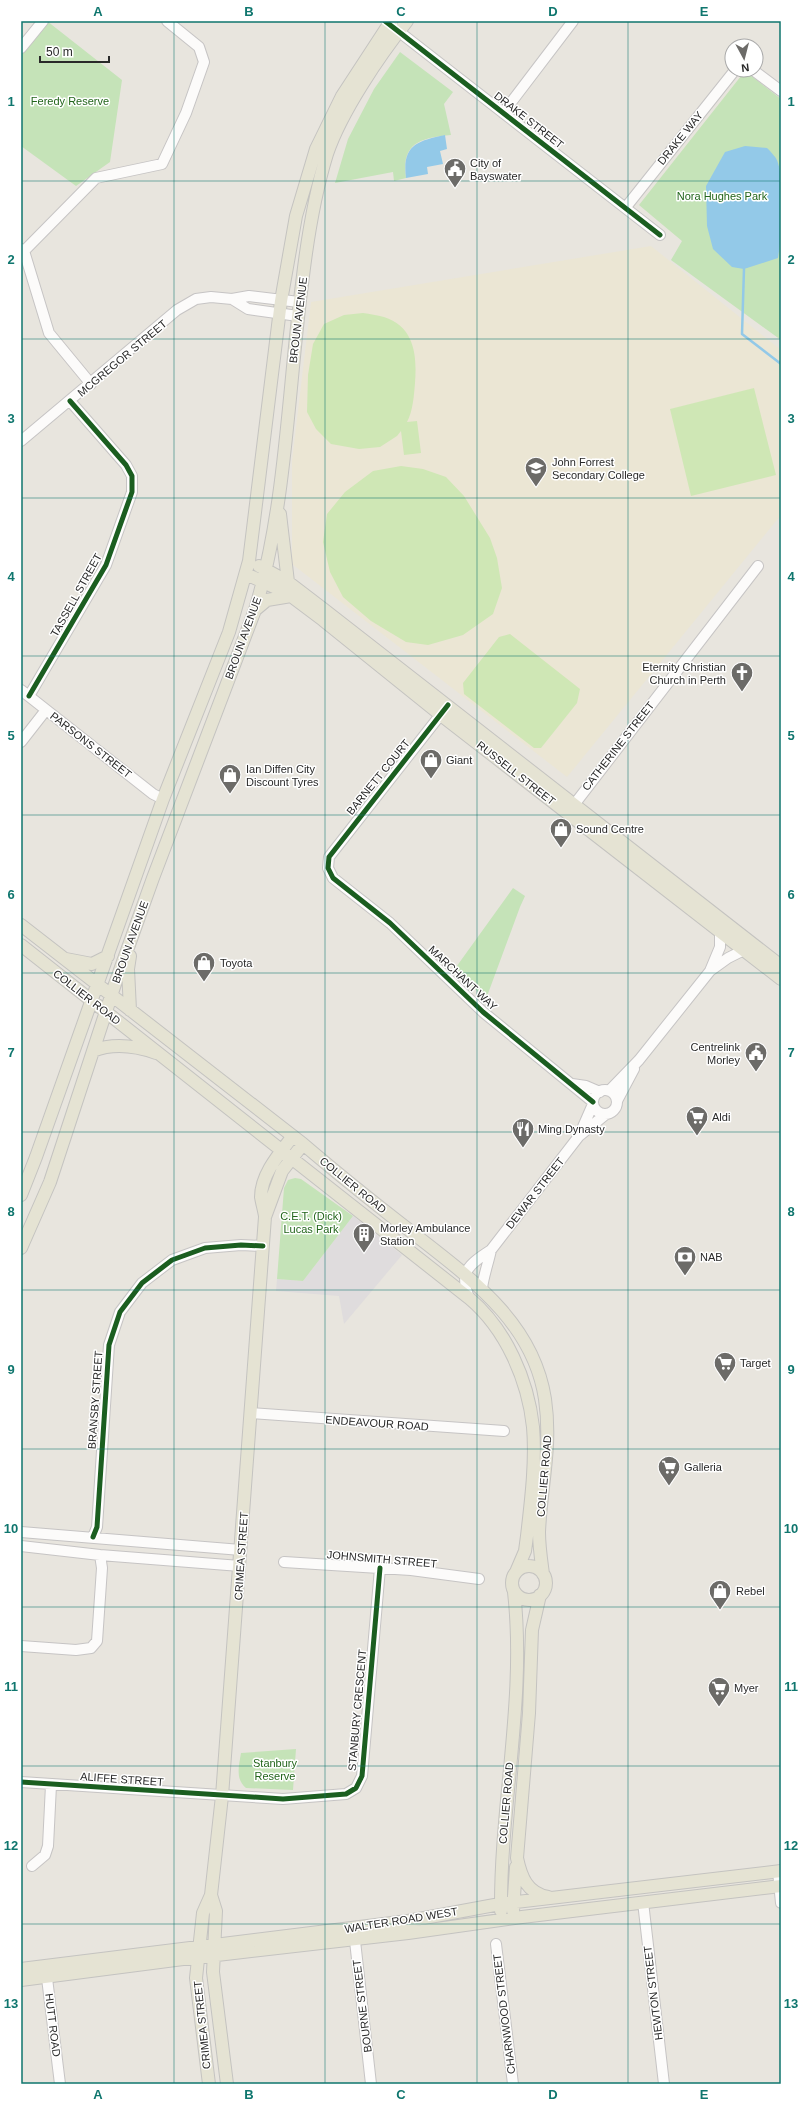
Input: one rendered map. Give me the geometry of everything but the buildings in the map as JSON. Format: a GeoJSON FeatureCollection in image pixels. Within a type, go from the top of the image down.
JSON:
{"type":"FeatureCollection","features":[{"type":"Feature","properties":{"kind":"main road","name":"BROUN AVENUE"},"geometry":{"type":"LineString","coordinates":[[21,1248],[50,1182],[82,1078],[107,1012],[132,934],[255,610],[265,576],[278,500],[299,302],[309,227],[328,153],[352,101],[407,21]]}},
{"type":"Feature","properties":{"kind":"main road","name":"BROUN AVENUE"},"geometry":{"type":"LineString","coordinates":[[21,1195],[36,1158],[98,986],[163,799],[229,632],[246,574],[249,561],[281,301],[296,216],[316,149],[342,96],[389,22]]}},
{"type":"Feature","properties":{"kind":"main road"},"geometry":{"type":"LineString","coordinates":[[278,500],[288,582]]}},
{"type":"Feature","properties":{"kind":"main road","name":"RUSSELL STREET"},"geometry":{"type":"LineString","coordinates":[[249,561],[265,576],[444,710],[734,936],[781,966]]}},
{"type":"Feature","properties":{"kind":"main road","name":"RUSSELL STREET"},"geometry":{"type":"LineString","coordinates":[[246,574],[265,576],[288,582],[444,710]]}},
{"type":"Feature","properties":{"kind":"main road"},"geometry":{"type":"LineString","coordinates":[[255,610],[267,600],[291,596]]}},
{"type":"Feature","properties":{"kind":"main road","name":"RUSSELL STREET"},"geometry":{"type":"LineString","coordinates":[[571,808],[720,932],[734,936],[744,950],[781,979]]}},
{"type":"Feature","properties":{"kind":"main road","name":"COLLIER ROAD"},"geometry":{"type":"LineString","coordinates":[[21,925],[303,1144],[345,1180],[466,1274],[482,1288],[509,1320],[527,1346],[536,1368],[545,1398],[548,1430],[548,1461],[539,1530],[539,1548],[543,1574]]}},
{"type":"Feature","properties":{"kind":"main road"},"geometry":{"type":"LineString","coordinates":[[130,1010],[128,969],[132,934]]}},
{"type":"Feature","properties":{"kind":"main road","name":"COLLIER ROAD"},"geometry":{"type":"LineString","coordinates":[[21,945],[469,1298],[490,1320],[513,1357],[530,1411],[533,1428],[529,1518],[525,1551],[516,1572]]}},
{"type":"Feature","properties":{"kind":"main road"},"geometry":{"type":"LineString","coordinates":[[63,958],[92,964],[108,956]]}},
{"type":"Feature","properties":{"kind":"main road"},"geometry":{"type":"LineString","coordinates":[[93,1051],[108,1046],[123,1046],[148,1050],[161,1054]]}},
{"type":"Feature","properties":{"kind":"main road","name":"CRIMEA STREET"},"geometry":{"type":"LineString","coordinates":[[265,1217],[261,1196],[266,1176],[292,1136]]}},
{"type":"Feature","properties":{"kind":"main road","name":"CRIMEA STREET"},"geometry":{"type":"LineString","coordinates":[[209,2084],[196,1978],[203,1913],[211,1895],[222,1796],[265,1217],[277,1181],[282,1171],[303,1144]]}},
{"type":"Feature","properties":{"kind":"main road"},"geometry":{"type":"LineString","coordinates":[[530,1566],[539,1570],[543,1574],[546,1583],[540,1595],[536,1598],[526,1600],[517,1596],[514,1592],[512,1582],[516,1572],[530,1566]]}},
{"type":"Feature","properties":{"kind":"main road","name":"COLLIER ROAD"},"geometry":{"type":"LineString","coordinates":[[506,1919],[500,1904],[516,1678],[518,1615],[514,1592]]}},
{"type":"Feature","properties":{"kind":"main road","name":"COLLIER ROAD"},"geometry":{"type":"LineString","coordinates":[[506,1919],[513,1903],[529,1713],[532,1630],[540,1595]]}},
{"type":"Feature","properties":{"kind":"main road","name":"COLLIER ROAD"},"geometry":{"type":"LineString","coordinates":[[517,1858],[521,1876],[530,1889],[539,1896],[553,1898]]}},
{"type":"Feature","properties":{"kind":"main road","name":"WALTER ROAD WEST"},"geometry":{"type":"LineString","coordinates":[[354,1933],[408,1921],[500,1904],[779,1871]]}},
{"type":"Feature","properties":{"kind":"main road","name":"WALTER ROAD WEST"},"geometry":{"type":"LineString","coordinates":[[21,1980],[46,1972],[214,1950],[354,1933],[506,1919],[780,1886]]}},
{"type":"Feature","properties":{"kind":"main road","name":"CRIMEA STREET"},"geometry":{"type":"LineString","coordinates":[[211,1895],[216,1911],[214,1950],[215,1994],[227,2084]]}},
{"type":"Feature","properties":{"kind":"main road","name":"WALTER ROAD WEST"},"geometry":{"type":"LineString","coordinates":[[21,1969],[46,1972]]}},
{"type":"Feature","properties":{"kind":"street"},"geometry":{"type":"LineString","coordinates":[[21,48],[43,21]]}},
{"type":"Feature","properties":{"kind":"street"},"geometry":{"type":"LineString","coordinates":[[91,384],[49,333],[23,250],[96,178],[162,164],[186,113],[204,62],[199,47],[167,21]]}},
{"type":"Feature","properties":{"kind":"street"},"geometry":{"type":"LineString","coordinates":[[502,113],[573,21]]}},
{"type":"Feature","properties":{"kind":"street","name":"DRAKE STREET"},"geometry":{"type":"LineString","coordinates":[[389,22],[399,32],[502,113],[626,207],[660,235]]}},
{"type":"Feature","properties":{"kind":"street","name":"DRAKE WAY"},"geometry":{"type":"LineString","coordinates":[[626,207],[729,78]]}},
{"type":"Feature","properties":{"kind":"street"},"geometry":{"type":"LineString","coordinates":[[764,78],[781,91]]}},
{"type":"Feature","properties":{"kind":"street","name":"MCGREGOR STREET"},"geometry":{"type":"LineString","coordinates":[[21,442],[186,304],[196,299],[203,298],[232,299],[249,296],[299,302]]}},
{"type":"Feature","properties":{"kind":"street","name":"MCGREGOR STREET"},"geometry":{"type":"LineString","coordinates":[[232,299],[248,309],[280,315],[298,316]]}},
{"type":"Feature","properties":{"kind":"street","name":"TASSELL STREET"},"geometry":{"type":"LineString","coordinates":[[25,693],[101,576],[132,492],[132,476],[126,465],[70,401]]}},
{"type":"Feature","properties":{"kind":"street","name":"CATHERINE STREET"},"geometry":{"type":"LineString","coordinates":[[571,808],[758,566]]}},
{"type":"Feature","properties":{"kind":"street","name":"PARSONS STREET"},"geometry":{"type":"LineString","coordinates":[[25,693],[153,794],[163,799]]}},
{"type":"Feature","properties":{"kind":"street"},"geometry":{"type":"LineString","coordinates":[[21,742],[46,710]]}},
{"type":"Feature","properties":{"kind":"street","name":"BARNETT COURT"},"geometry":{"type":"LineString","coordinates":[[328,862],[329,857],[351,827],[444,710]]}},
{"type":"Feature","properties":{"kind":"street","name":"MARCHANT WAY"},"geometry":{"type":"LineString","coordinates":[[328,862],[328,868],[333,878],[390,922],[483,1012],[572,1084],[593,1103]]}},
{"type":"Feature","properties":{"kind":"street"},"geometry":{"type":"LineString","coordinates":[[710,971],[720,947],[720,932]]}},
{"type":"Feature","properties":{"kind":"street"},"geometry":{"type":"LineString","coordinates":[[639,1060],[617,1101],[614,1110],[606,1114],[596,1110],[593,1103],[595,1096],[604,1091],[639,1060],[710,971],[728,958],[744,950]]}},
{"type":"Feature","properties":{"kind":"street","name":"MARCHANT WAY"},"geometry":{"type":"LineString","coordinates":[[572,1084],[604,1091]]}},
{"type":"Feature","properties":{"kind":"street"},"geometry":{"type":"LineString","coordinates":[[604,1091],[614,1095],[617,1101]]}},
{"type":"Feature","properties":{"kind":"street","name":"DEWAR STREET"},"geometry":{"type":"LineString","coordinates":[[579,1136],[593,1103]]}},
{"type":"Feature","properties":{"kind":"street","name":"DEWAR STREET"},"geometry":{"type":"LineString","coordinates":[[466,1274],[480,1258],[490,1250],[579,1136],[606,1114]]}},
{"type":"Feature","properties":{"kind":"street","name":"BRANSBY STREET"},"geometry":{"type":"LineString","coordinates":[[93,1537],[97,1527],[109,1345],[120,1312],[142,1283],[172,1260],[205,1248],[241,1245],[263,1246]]}},
{"type":"Feature","properties":{"kind":"street","name":"DEWAR STREET"},"geometry":{"type":"LineString","coordinates":[[482,1288],[484,1270],[489,1261],[490,1250]]}},
{"type":"Feature","properties":{"kind":"street"},"geometry":{"type":"LineString","coordinates":[[466,1274],[464,1282],[469,1298]]}},
{"type":"Feature","properties":{"kind":"street","name":"ENDEAVOUR ROAD"},"geometry":{"type":"LineString","coordinates":[[250,1413],[504,1431]]}},
{"type":"Feature","properties":{"kind":"street"},"geometry":{"type":"LineString","coordinates":[[21,1532],[241,1550]]}},
{"type":"Feature","properties":{"kind":"street"},"geometry":{"type":"LineString","coordinates":[[21,1546],[100,1555],[240,1566]]}},
{"type":"Feature","properties":{"kind":"street"},"geometry":{"type":"LineString","coordinates":[[21,1646],[76,1650],[91,1648],[97,1641],[102,1568],[100,1555]]}},
{"type":"Feature","properties":{"kind":"street","name":"JOHNSMITH STREET"},"geometry":{"type":"LineString","coordinates":[[284,1562],[380,1568],[479,1579]]}},
{"type":"Feature","properties":{"kind":"street","name":"STANBURY CRESCENT"},"geometry":{"type":"LineString","coordinates":[[222,1796],[296,1799],[346,1794],[356,1788],[362,1776],[380,1568]]}},
{"type":"Feature","properties":{"kind":"street","name":"ALIFFE STREET"},"geometry":{"type":"LineString","coordinates":[[21,1782],[222,1796]]}},
{"type":"Feature","properties":{"kind":"street"},"geometry":{"type":"LineString","coordinates":[[32,1866],[46,1855],[48,1846],[51,1785]]}},
{"type":"Feature","properties":{"kind":"street"},"geometry":{"type":"LineString","coordinates":[[779,1871],[781,1903]]}},
{"type":"Feature","properties":{"kind":"street","name":"HEWTON STREET"},"geometry":{"type":"LineString","coordinates":[[642,1902],[664,2084]]}},
{"type":"Feature","properties":{"kind":"street","name":"BOURNE STREET"},"geometry":{"type":"LineString","coordinates":[[354,1933],[371,2084]]}},
{"type":"Feature","properties":{"kind":"street","name":"CHARNWOOD STREET"},"geometry":{"type":"LineString","coordinates":[[496,1944],[512,2084]]}},
{"type":"Feature","properties":{"kind":"street","name":"HUTT ROAD"},"geometry":{"type":"LineString","coordinates":[[46,1972],[60,2084]]}},
{"type":"Feature","properties":{"kind":"shaded area","name":"John Forrest Secondary College"},"geometry":{"type":"Polygon","coordinates":[[[651,246],[781,350],[781,515],[567,777],[292,564],[292,461],[311,302],[651,246]]]}},
{"type":"Feature","properties":{"kind":"shaded area"},"geometry":{"type":"Polygon","coordinates":[[[353,1216],[402,1255],[344,1324],[339,1296],[276,1291],[277,1279],[303,1281],[353,1216]]]}},
{"type":"Feature","properties":{"kind":"green space","name":"Feredy Reserve"},"geometry":{"type":"Polygon","coordinates":[[[47,21],[122,80],[110,162],[76,186],[21,146],[21,48],[47,21]]]}},
{"type":"Feature","properties":{"kind":"green space"},"geometry":{"type":"Polygon","coordinates":[[[400,52],[453,92],[444,104],[451,135],[430,138],[415,144],[407,157],[405,166],[406,178],[394,181],[393,172],[335,183],[348,139],[374,89],[400,52]]]}},
{"type":"Feature","properties":{"kind":"green space","name":"Nora Hughes Park"},"geometry":{"type":"Polygon","coordinates":[[[739,78],[754,78],[781,99],[781,340],[671,260],[682,241],[639,205],[739,78]]]}},
{"type":"Feature","properties":{"kind":"green space"},"geometry":{"type":"Polygon","coordinates":[[[363,313],[384,317],[394,322],[408,335],[412,344],[416,373],[414,398],[407,422],[417,421],[421,453],[404,455],[401,431],[397,436],[380,447],[359,449],[331,444],[316,429],[307,412],[308,375],[313,344],[324,324],[344,315],[363,313]]]}},
{"type":"Feature","properties":{"kind":"green space"},"geometry":{"type":"Polygon","coordinates":[[[754,388],[776,475],[691,496],[670,409],[754,388]]]}},
{"type":"Feature","properties":{"kind":"green space"},"geometry":{"type":"Polygon","coordinates":[[[401,466],[423,469],[446,477],[464,496],[490,538],[497,558],[502,588],[493,614],[463,635],[428,645],[406,642],[371,621],[343,597],[330,572],[323,542],[327,514],[345,492],[373,471],[401,466]]]}},
{"type":"Feature","properties":{"kind":"green space"},"geometry":{"type":"Polygon","coordinates":[[[510,634],[580,689],[577,703],[541,748],[534,748],[464,694],[463,683],[499,637],[510,634]]]}},
{"type":"Feature","properties":{"kind":"green space"},"geometry":{"type":"Polygon","coordinates":[[[513,888],[525,896],[486,999],[454,970],[513,888]]]}},
{"type":"Feature","properties":{"kind":"green space","name":"C.E.T. (Dick) Lucas Park"},"geometry":{"type":"Polygon","coordinates":[[[295,1178],[301,1179],[353,1216],[303,1281],[277,1279],[284,1188],[288,1180],[295,1178]]]}},
{"type":"Feature","properties":{"kind":"green space","name":"Stanbury Reserve"},"geometry":{"type":"Polygon","coordinates":[[[296,1749],[293,1790],[246,1788],[240,1780],[239,1762],[241,1753],[296,1749]]]}},
{"type":"Feature","properties":{"kind":"water"},"geometry":{"type":"Polygon","coordinates":[[[445,135],[447,149],[440,151],[443,164],[427,167],[428,174],[406,178],[406,159],[413,147],[426,140],[445,135]]]}},
{"type":"Feature","properties":{"kind":"water"},"geometry":{"type":"Polygon","coordinates":[[[745,146],[767,148],[774,155],[778,163],[782,184],[782,210],[781,237],[778,258],[744,269],[732,267],[713,249],[707,226],[706,186],[725,152],[745,146]]]}},
{"type":"Feature","properties":{"kind":"waterway"},"geometry":{"type":"LineString","coordinates":[[744,269],[742,334],[781,364]]}},
{"type":"Feature","properties":{"kind":"cycle path"},"geometry":{"type":"LineString","coordinates":[[385,21],[660,235]]}},
{"type":"Feature","properties":{"kind":"cycle path"},"geometry":{"type":"LineString","coordinates":[[29,696],[106,565],[132,492],[132,476],[126,465],[70,401]]}},
{"type":"Feature","properties":{"kind":"cycle path"},"geometry":{"type":"LineString","coordinates":[[448,705],[329,857],[328,868],[333,878],[390,923],[483,1012],[593,1102]]}},
{"type":"Feature","properties":{"kind":"cycle path"},"geometry":{"type":"LineString","coordinates":[[93,1537],[97,1527],[109,1345],[120,1312],[142,1283],[172,1260],[205,1248],[241,1245],[263,1246]]}},
{"type":"Feature","properties":{"kind":"cycle path"},"geometry":{"type":"LineString","coordinates":[[21,1782],[283,1799],[346,1794],[356,1788],[362,1776],[380,1568]]}},
{"type":"Feature","properties":{"kind":"place","name":"City of Bayswater"},"geometry":{"type":"Point","coordinates":[455,188]}},
{"type":"Feature","properties":{"kind":"place","name":"John Forrest Secondary College"},"geometry":{"type":"Point","coordinates":[536,488]}},
{"type":"Feature","properties":{"kind":"place","name":"Eternity Christian Church in Perth"},"geometry":{"type":"Point","coordinates":[742,692]}},
{"type":"Feature","properties":{"kind":"place","name":"Giant"},"geometry":{"type":"Point","coordinates":[431,780]}},
{"type":"Feature","properties":{"kind":"place","name":"Ian Diffen City Discount Tyres"},"geometry":{"type":"Point","coordinates":[230,794]}},
{"type":"Feature","properties":{"kind":"place","name":"Sound Centre"},"geometry":{"type":"Point","coordinates":[561,848]}},
{"type":"Feature","properties":{"kind":"place","name":"Toyota"},"geometry":{"type":"Point","coordinates":[204,982]}},
{"type":"Feature","properties":{"kind":"place","name":"Centrelink Morley"},"geometry":{"type":"Point","coordinates":[756,1072]}},
{"type":"Feature","properties":{"kind":"place","name":"Aldi"},"geometry":{"type":"Point","coordinates":[697,1136]}},
{"type":"Feature","properties":{"kind":"place","name":"Ming Dynasty"},"geometry":{"type":"Point","coordinates":[523,1148]}},
{"type":"Feature","properties":{"kind":"place","name":"Morley Ambulance Station"},"geometry":{"type":"Point","coordinates":[364,1254]}},
{"type":"Feature","properties":{"kind":"place","name":"NAB"},"geometry":{"type":"Point","coordinates":[685,1276]}},
{"type":"Feature","properties":{"kind":"place","name":"Target"},"geometry":{"type":"Point","coordinates":[725,1382]}},
{"type":"Feature","properties":{"kind":"place","name":"Galleria"},"geometry":{"type":"Point","coordinates":[669,1486]}},
{"type":"Feature","properties":{"kind":"place","name":"Rebel"},"geometry":{"type":"Point","coordinates":[720,1610]}},
{"type":"Feature","properties":{"kind":"place","name":"Myer"},"geometry":{"type":"Point","coordinates":[719,1708]}}]}
